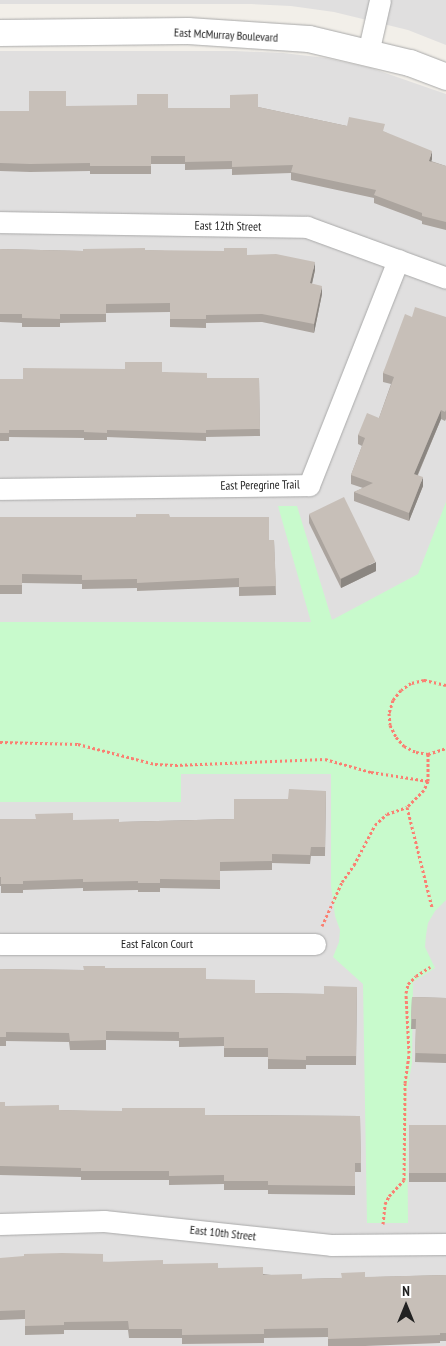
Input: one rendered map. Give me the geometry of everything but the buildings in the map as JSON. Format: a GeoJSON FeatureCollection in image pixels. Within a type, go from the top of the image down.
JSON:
{"type":"FeatureCollection","features":[{"type":"Feature","properties":{"kind":"street"},"geometry":{"type":"LineString","coordinates":[[368,53],[380,0]]}},
{"type":"Feature","properties":{"kind":"street","name":"East McMurray Boulevard"},"geometry":{"type":"LineString","coordinates":[[0,33],[188,32],[309,39],[410,63],[446,77]]}},
{"type":"Feature","properties":{"kind":"street","name":"East 12th Street"},"geometry":{"type":"LineString","coordinates":[[0,222],[308,227],[446,278]]}},
{"type":"Feature","properties":{"kind":"street","name":"East Peregrine Trail"},"geometry":{"type":"LineString","coordinates":[[0,489],[309,485],[398,260]]}},
{"type":"Feature","properties":{"kind":"street","name":"East Falcon Court"},"geometry":{"type":"LineString","coordinates":[[0,944],[315,944]]}},
{"type":"Feature","properties":{"kind":"street","name":"East 10th Street"},"geometry":{"type":"LineString","coordinates":[[0,1224],[104,1221],[331,1245],[446,1244]]}},
{"type":"Feature","properties":{"kind":"path"},"geometry":{"type":"LineString","coordinates":[[446,685],[424,680],[411,683],[401,690],[393,700],[390,713],[390,725],[396,737],[410,749],[428,754],[446,748]]}},
{"type":"Feature","properties":{"kind":"path"},"geometry":{"type":"LineString","coordinates":[[0,742],[78,744],[155,764],[175,765],[325,759],[371,772],[428,782]]}},
{"type":"Feature","properties":{"kind":"path"},"geometry":{"type":"LineString","coordinates":[[331,903],[375,825],[387,814],[407,807],[424,790],[428,782],[428,754]]}},
{"type":"Feature","properties":{"kind":"path"},"geometry":{"type":"LineString","coordinates":[[407,807],[432,907]]}},
{"type":"Feature","properties":{"kind":"path"},"geometry":{"type":"LineString","coordinates":[[383,1220],[389,1196],[404,1180],[405,1083],[409,1053],[406,994],[408,984],[430,967]]}},
{"type":"Feature","properties":{"kind":"shaded area"},"geometry":{"type":"Polygon","coordinates":[[[0,0],[446,0],[446,45],[408,30],[334,12],[291,6],[251,4],[0,4],[0,0]]]}},
{"type":"Feature","properties":{"kind":"shaded area"},"geometry":{"type":"Polygon","coordinates":[[[0,51],[235,51],[283,53],[326,58],[371,68],[446,94],[446,1346],[0,1346],[0,51]]]}},
{"type":"Feature","properties":{"kind":"green space"},"geometry":{"type":"Polygon","coordinates":[[[446,502],[446,900],[435,911],[428,923],[426,935],[425,947],[435,968],[413,982],[412,1063],[407,1092],[408,1223],[367,1223],[363,984],[333,957],[339,942],[340,930],[335,916],[331,886],[331,774],[181,774],[181,802],[0,802],[0,622],[311,622],[278,506],[297,506],[332,620],[418,574],[446,502]]]}}]}
